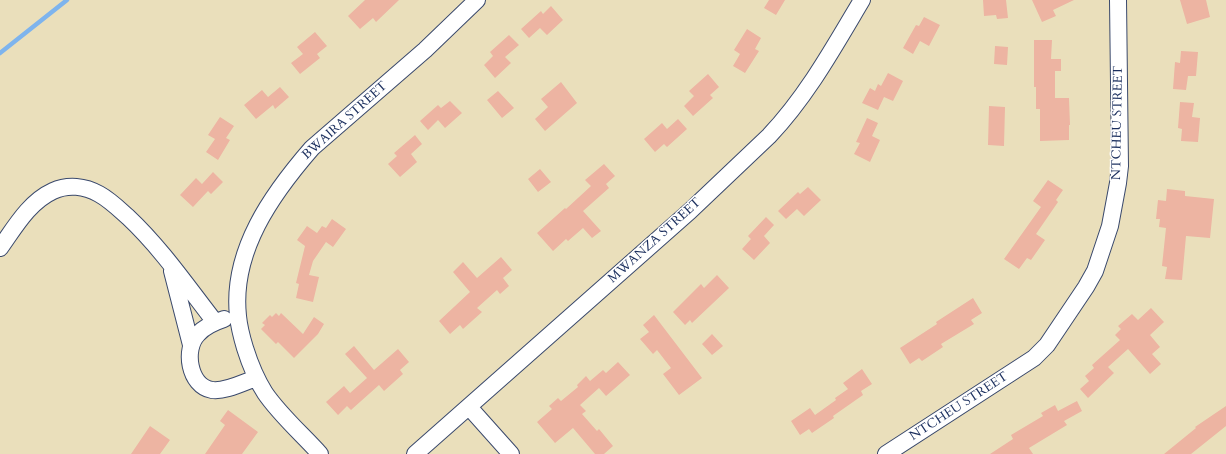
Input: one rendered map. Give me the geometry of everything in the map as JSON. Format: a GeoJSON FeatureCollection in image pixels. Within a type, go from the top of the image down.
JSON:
{"type":"FeatureCollection","features":[{"type":"Feature","properties":{"kind":"street","name":"BWAIRA STREET"},"geometry":{"type":"LineString","coordinates":[[320,454],[280,412],[265,393],[256,378],[242,338],[238,316],[240,272],[245,253],[264,213],[280,188],[312,148],[425,50],[477,0]]}},
{"type":"Feature","properties":{"kind":"street","name":"MWANZA STREET"},"geometry":{"type":"LineString","coordinates":[[415,454],[690,211],[779,125],[814,79],[862,0]]}},
{"type":"Feature","properties":{"kind":"street","name":"NTCHEU STREET"},"geometry":{"type":"LineString","coordinates":[[886,454],[1034,358],[1047,345],[1096,270],[1110,226],[1120,166],[1118,0]]}},
{"type":"Feature","properties":{"kind":"street"},"geometry":{"type":"LineString","coordinates":[[0,248],[28,210],[40,198],[54,190],[70,186],[86,188],[100,194],[118,207],[142,230],[157,246],[215,322]]}},
{"type":"Feature","properties":{"kind":"street"},"geometry":{"type":"LineString","coordinates":[[170,263],[191,345]]}},
{"type":"Feature","properties":{"kind":"street"},"geometry":{"type":"LineString","coordinates":[[238,316],[215,322],[197,334],[191,345],[189,358],[191,369],[196,379],[202,386],[212,390],[224,390],[256,378]]}},
{"type":"Feature","properties":{"kind":"street"},"geometry":{"type":"LineString","coordinates":[[469,407],[511,454]]}},
{"type":"Feature","properties":{"kind":"building"},"geometry":{"type":"Polygon","coordinates":[[[365,0],[399,0],[376,22],[373,18],[360,29],[348,16],[365,0]]]}},
{"type":"Feature","properties":{"kind":"building"},"geometry":{"type":"Polygon","coordinates":[[[769,0],[785,0],[776,15],[764,8],[769,0]]]}},
{"type":"Feature","properties":{"kind":"building"},"geometry":{"type":"Polygon","coordinates":[[[983,0],[1006,0],[1008,18],[997,19],[996,15],[984,16],[983,0]]]}},
{"type":"Feature","properties":{"kind":"building"},"geometry":{"type":"Polygon","coordinates":[[[1032,0],[1074,0],[1053,10],[1056,16],[1042,22],[1032,0]]]}},
{"type":"Feature","properties":{"kind":"building"},"geometry":{"type":"Polygon","coordinates":[[[1180,0],[1206,0],[1210,17],[1187,24],[1180,0]]]}},
{"type":"Feature","properties":{"kind":"building"},"geometry":{"type":"Polygon","coordinates":[[[551,6],[563,20],[547,35],[540,28],[529,38],[521,29],[541,11],[543,14],[551,6]]]}},
{"type":"Feature","properties":{"kind":"building"},"geometry":{"type":"Polygon","coordinates":[[[924,17],[940,25],[929,46],[920,41],[913,54],[903,48],[916,25],[919,26],[924,17]]]}},
{"type":"Feature","properties":{"kind":"building"},"geometry":{"type":"Polygon","coordinates":[[[747,29],[761,38],[755,49],[759,51],[745,73],[733,66],[740,54],[734,50],[747,29]]]}},
{"type":"Feature","properties":{"kind":"building"},"geometry":{"type":"Polygon","coordinates":[[[315,32],[327,46],[317,54],[320,58],[300,74],[291,63],[303,54],[297,47],[315,32]]]}},
{"type":"Feature","properties":{"kind":"building"},"geometry":{"type":"Polygon","coordinates":[[[509,35],[519,45],[505,57],[511,63],[495,78],[484,65],[493,56],[490,52],[509,35]]]}},
{"type":"Feature","properties":{"kind":"building"},"geometry":{"type":"Polygon","coordinates":[[[1034,40],[1052,40],[1051,59],[1061,59],[1061,71],[1055,71],[1055,98],[1069,98],[1069,140],[1040,141],[1040,109],[1036,109],[1036,87],[1034,87],[1034,40]]]}},
{"type":"Feature","properties":{"kind":"building"},"geometry":{"type":"Polygon","coordinates":[[[995,46],[1008,47],[1007,65],[994,64],[995,46]]]}},
{"type":"Feature","properties":{"kind":"building"},"geometry":{"type":"Polygon","coordinates":[[[1181,51],[1198,52],[1196,76],[1188,76],[1186,90],[1173,89],[1175,62],[1180,63],[1181,51]]]}},
{"type":"Feature","properties":{"kind":"building"},"geometry":{"type":"Polygon","coordinates":[[[888,73],[903,81],[893,101],[884,97],[878,110],[862,103],[870,88],[875,91],[878,84],[881,86],[888,73]]]}},
{"type":"Feature","properties":{"kind":"building"},"geometry":{"type":"Polygon","coordinates":[[[708,74],[719,87],[710,95],[713,98],[693,116],[684,106],[694,96],[689,91],[708,74]]]}},
{"type":"Feature","properties":{"kind":"building"},"geometry":{"type":"Polygon","coordinates":[[[561,82],[577,103],[545,131],[535,119],[548,107],[541,99],[561,82]]]}},
{"type":"Feature","properties":{"kind":"building"},"geometry":{"type":"Polygon","coordinates":[[[280,87],[289,97],[275,109],[273,105],[256,119],[244,105],[262,90],[268,97],[280,87]]]}},
{"type":"Feature","properties":{"kind":"building"},"geometry":{"type":"Polygon","coordinates":[[[498,91],[514,108],[502,118],[487,100],[498,91]]]}},
{"type":"Feature","properties":{"kind":"building"},"geometry":{"type":"Polygon","coordinates":[[[450,101],[462,113],[445,128],[438,120],[428,130],[420,121],[438,105],[441,108],[450,101]]]}},
{"type":"Feature","properties":{"kind":"building"},"geometry":{"type":"Polygon","coordinates":[[[1180,102],[1194,103],[1192,117],[1200,118],[1198,142],[1181,141],[1182,129],[1178,128],[1180,102]]]}},
{"type":"Feature","properties":{"kind":"building"},"geometry":{"type":"Polygon","coordinates":[[[989,106],[1005,107],[1004,146],[988,145],[989,106]]]}},
{"type":"Feature","properties":{"kind":"building"},"geometry":{"type":"Polygon","coordinates":[[[220,117],[234,126],[226,138],[230,140],[218,160],[206,152],[215,139],[208,135],[220,117]]]}},
{"type":"Feature","properties":{"kind":"building"},"geometry":{"type":"Polygon","coordinates":[[[867,118],[878,123],[872,136],[880,140],[870,162],[854,154],[860,143],[856,142],[867,118]]]}},
{"type":"Feature","properties":{"kind":"building"},"geometry":{"type":"Polygon","coordinates":[[[678,119],[687,129],[667,147],[664,144],[655,152],[644,139],[662,123],[667,129],[678,119]]]}},
{"type":"Feature","properties":{"kind":"building"},"geometry":{"type":"Polygon","coordinates":[[[415,135],[422,144],[411,154],[417,162],[400,177],[388,164],[397,156],[394,153],[415,135]]]}},
{"type":"Feature","properties":{"kind":"building"},"geometry":{"type":"Polygon","coordinates":[[[604,164],[615,176],[606,184],[609,188],[583,211],[601,231],[592,238],[583,228],[568,241],[566,239],[553,251],[537,233],[591,186],[585,180],[604,164]]]}},
{"type":"Feature","properties":{"kind":"building"},"geometry":{"type":"Polygon","coordinates":[[[540,169],[551,182],[538,192],[528,179],[540,169]]]}},
{"type":"Feature","properties":{"kind":"building"},"geometry":{"type":"Polygon","coordinates":[[[213,172],[223,182],[211,194],[208,191],[193,207],[180,195],[196,178],[202,184],[213,172]]]}},
{"type":"Feature","properties":{"kind":"building"},"geometry":{"type":"Polygon","coordinates":[[[1048,180],[1063,190],[1056,200],[1058,202],[1036,234],[1045,240],[1031,260],[1027,258],[1019,269],[1004,259],[1041,207],[1033,201],[1048,180]]]}},
{"type":"Feature","properties":{"kind":"building"},"geometry":{"type":"Polygon","coordinates":[[[808,187],[821,200],[804,216],[797,209],[786,219],[778,211],[798,192],[800,194],[808,187]]]}},
{"type":"Feature","properties":{"kind":"building"},"geometry":{"type":"Polygon","coordinates":[[[1167,189],[1185,191],[1185,196],[1214,199],[1210,238],[1186,236],[1182,280],[1165,279],[1167,267],[1162,266],[1166,228],[1159,227],[1160,219],[1156,219],[1158,200],[1166,201],[1167,189]]]}},
{"type":"Feature","properties":{"kind":"building"},"geometry":{"type":"Polygon","coordinates":[[[766,217],[774,225],[764,236],[770,243],[754,260],[742,249],[751,239],[748,236],[766,217]]]}},
{"type":"Feature","properties":{"kind":"building"},"geometry":{"type":"Polygon","coordinates":[[[332,219],[346,229],[333,247],[326,242],[313,261],[309,275],[319,277],[313,302],[296,298],[299,284],[296,283],[305,246],[297,240],[307,226],[317,233],[322,226],[326,228],[332,219]]]}},
{"type":"Feature","properties":{"kind":"building"},"geometry":{"type":"Polygon","coordinates":[[[501,257],[512,270],[503,278],[509,286],[500,294],[497,290],[477,308],[482,312],[463,329],[460,325],[450,334],[439,321],[470,292],[453,272],[463,262],[477,278],[501,257]]]}},
{"type":"Feature","properties":{"kind":"building"},"geometry":{"type":"Polygon","coordinates":[[[717,275],[729,288],[692,323],[690,320],[685,325],[673,312],[701,284],[704,288],[717,275]]]}},
{"type":"Feature","properties":{"kind":"building"},"geometry":{"type":"Polygon","coordinates":[[[973,298],[982,313],[971,320],[974,324],[941,344],[943,347],[922,361],[919,358],[910,364],[900,348],[973,298]]]}},
{"type":"Feature","properties":{"kind":"building"},"geometry":{"type":"Polygon","coordinates":[[[1151,308],[1164,322],[1150,335],[1160,347],[1152,354],[1161,364],[1150,374],[1128,349],[1108,367],[1114,373],[1088,398],[1080,389],[1089,381],[1085,376],[1094,368],[1092,365],[1120,340],[1115,335],[1121,329],[1118,326],[1132,314],[1138,320],[1151,308]]]}},
{"type":"Feature","properties":{"kind":"building"},"geometry":{"type":"Polygon","coordinates":[[[276,313],[279,316],[281,313],[303,334],[314,317],[324,324],[318,334],[294,358],[278,342],[276,344],[261,329],[265,325],[262,323],[270,315],[272,317],[276,313]]]}},
{"type":"Feature","properties":{"kind":"building"},"geometry":{"type":"Polygon","coordinates":[[[654,315],[702,378],[679,395],[663,374],[671,368],[657,350],[653,354],[640,339],[649,332],[643,325],[654,315]]]}},
{"type":"Feature","properties":{"kind":"building"},"geometry":{"type":"Polygon","coordinates":[[[712,334],[723,346],[712,355],[702,344],[712,334]]]}},
{"type":"Feature","properties":{"kind":"building"},"geometry":{"type":"Polygon","coordinates":[[[354,346],[374,370],[398,349],[409,362],[400,370],[403,374],[384,391],[379,385],[351,410],[347,406],[338,415],[326,402],[344,386],[350,393],[367,378],[345,354],[354,346]]]}},
{"type":"Feature","properties":{"kind":"building"},"geometry":{"type":"Polygon","coordinates":[[[618,362],[630,375],[606,396],[599,388],[580,405],[586,411],[582,414],[597,431],[599,429],[613,446],[604,454],[595,454],[573,428],[555,443],[537,422],[552,409],[549,406],[558,398],[561,401],[578,387],[577,385],[586,376],[590,381],[603,370],[606,373],[618,362]]]}},
{"type":"Feature","properties":{"kind":"building"},"geometry":{"type":"Polygon","coordinates":[[[862,369],[872,384],[861,391],[863,395],[812,433],[809,429],[800,435],[791,421],[810,408],[815,415],[836,400],[835,398],[848,389],[843,383],[862,369]]]}},
{"type":"Feature","properties":{"kind":"building"},"geometry":{"type":"Polygon","coordinates":[[[1077,401],[1082,411],[1064,421],[1067,425],[1029,448],[1033,454],[990,454],[1013,439],[1011,435],[1043,416],[1041,413],[1055,405],[1058,411],[1077,401]]]}},
{"type":"Feature","properties":{"kind":"building"},"geometry":{"type":"Polygon","coordinates":[[[1226,406],[1226,426],[1191,454],[1164,454],[1196,428],[1195,427],[1226,406]]]}},
{"type":"Feature","properties":{"kind":"building"},"geometry":{"type":"Polygon","coordinates":[[[228,410],[258,432],[242,454],[205,454],[225,425],[220,421],[228,410]]]}},
{"type":"Feature","properties":{"kind":"building"},"geometry":{"type":"Polygon","coordinates":[[[150,426],[170,440],[160,454],[131,454],[150,426]]]}},
{"type":"Feature","properties":{"kind":"waterway"},"geometry":{"type":"LineString","coordinates":[[0,53],[67,0]]}}]}
